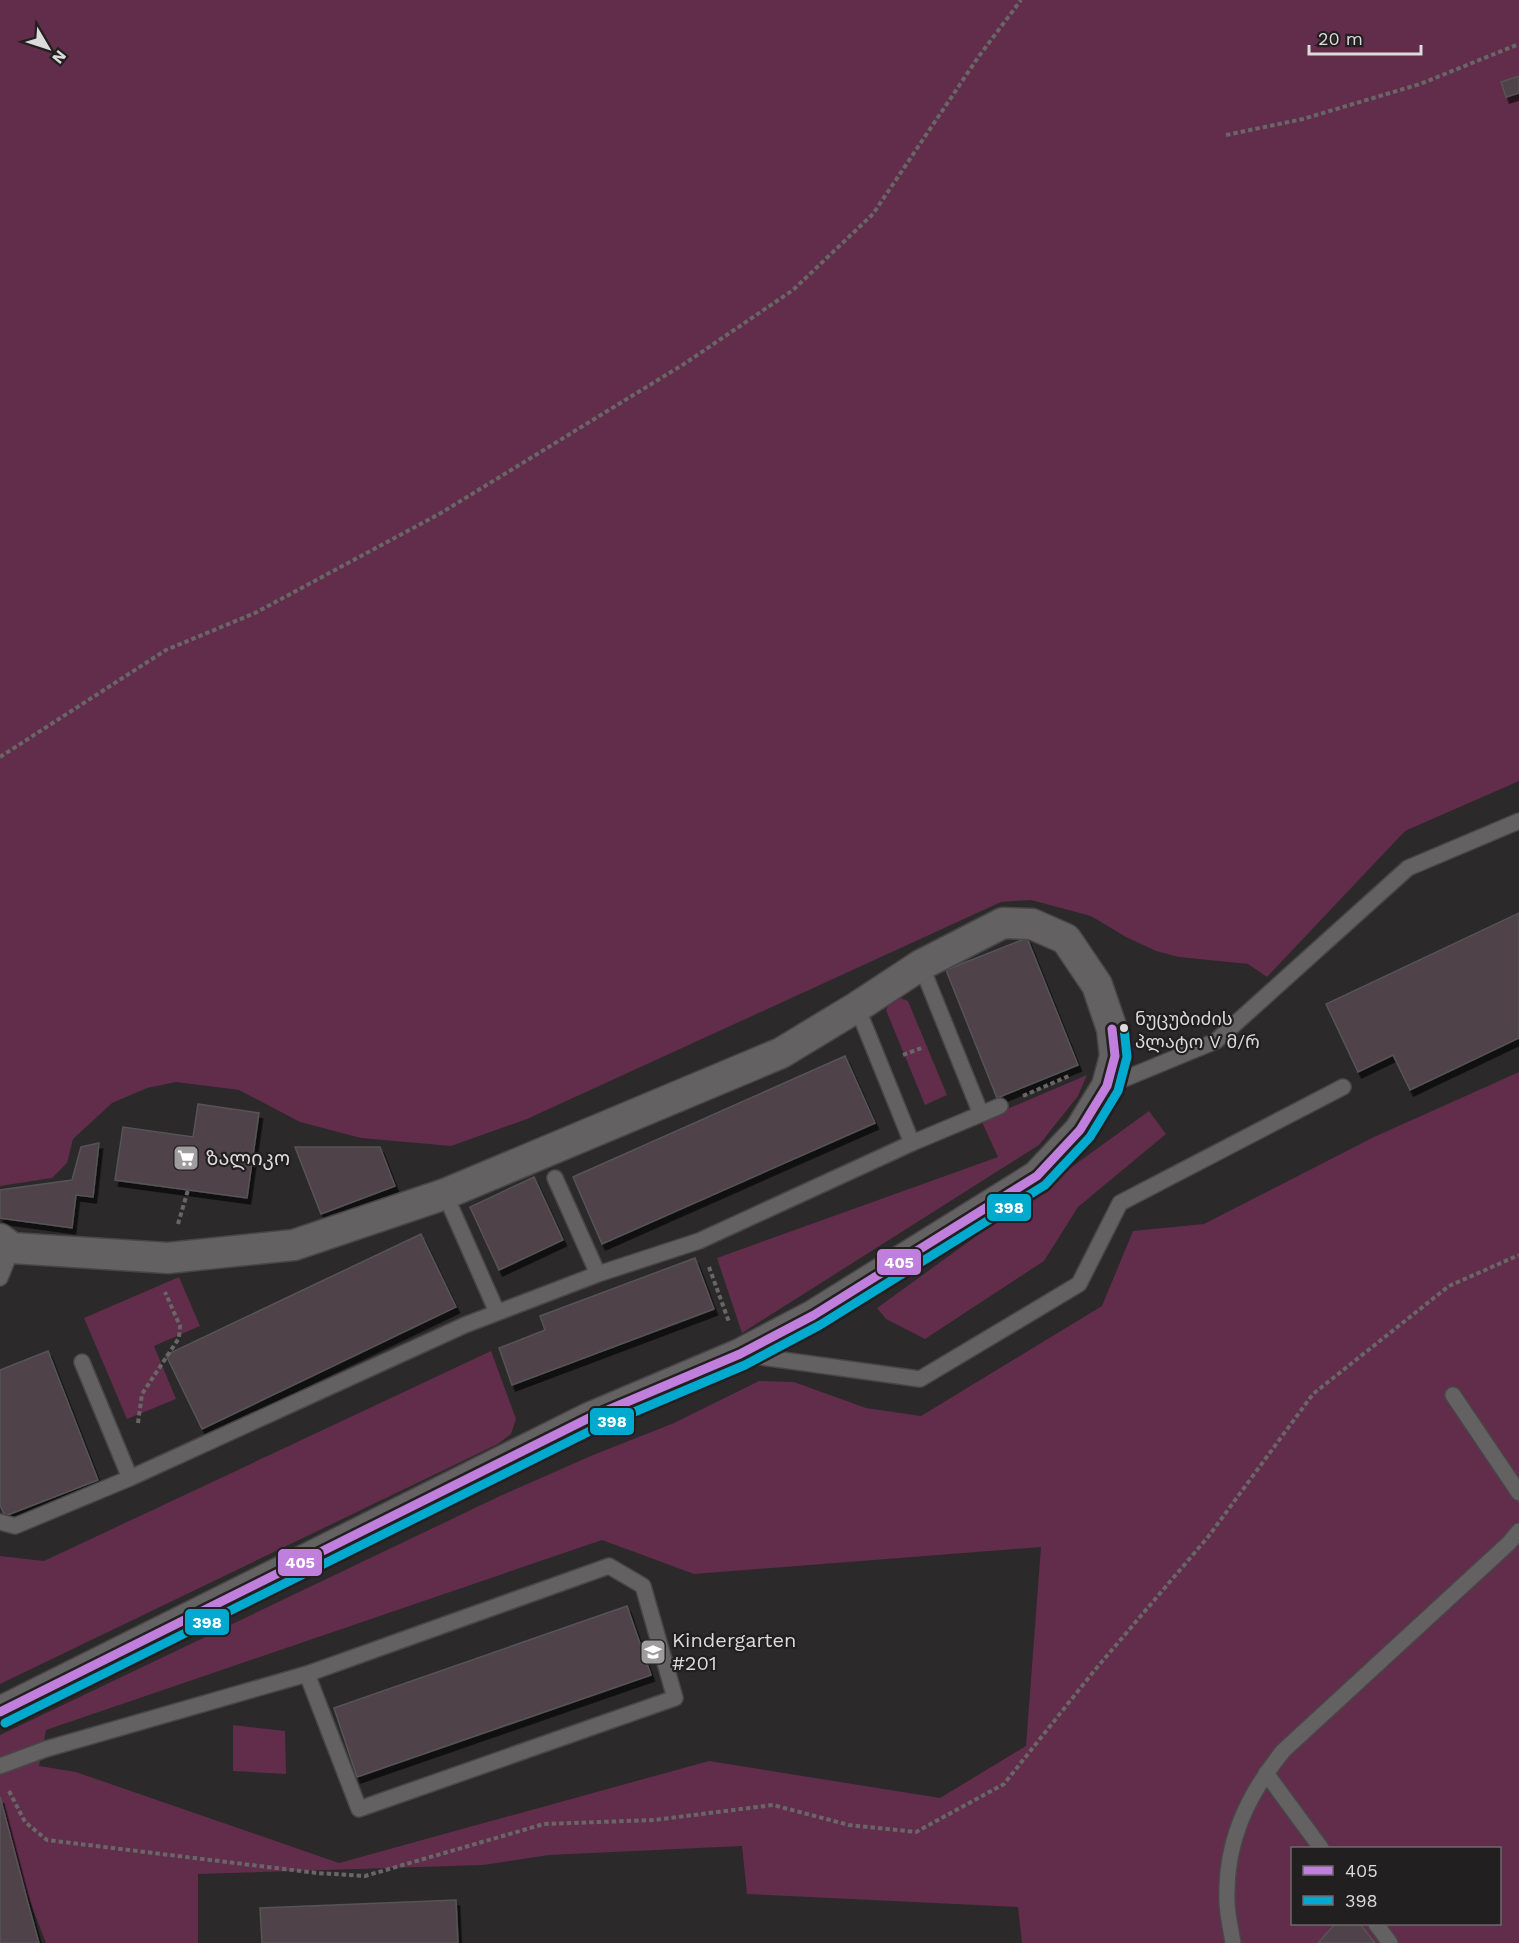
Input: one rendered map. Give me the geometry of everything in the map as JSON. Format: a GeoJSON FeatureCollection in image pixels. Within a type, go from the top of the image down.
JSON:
{"type":"FeatureCollection","features":[{"type":"Feature","properties":{"kind":"street"},"geometry":{"type":"LineString","coordinates":[[0,1712],[589,1418],[740,1354],[814,1315],[1037,1176],[1080,1130],[1107,1086],[1114,1043],[1097,985],[1066,939],[1032,924],[1003,923],[921,964],[857,1007],[781,1053],[445,1194],[294,1245],[168,1258],[6,1244]]}},
{"type":"Feature","properties":{"kind":"lane"},"geometry":{"type":"LineString","coordinates":[[1107,1086],[1216,1041],[1408,868],[1519,821]]}},
{"type":"Feature","properties":{"kind":"lane"},"geometry":{"type":"LineString","coordinates":[[921,964],[981,1113]]}},
{"type":"Feature","properties":{"kind":"lane"},"geometry":{"type":"LineString","coordinates":[[857,1007],[912,1143]]}},
{"type":"Feature","properties":{"kind":"lane"},"geometry":{"type":"LineString","coordinates":[[740,1354],[920,1379],[1079,1284],[1120,1203],[1343,1087]]}},
{"type":"Feature","properties":{"kind":"lane"},"geometry":{"type":"LineString","coordinates":[[0,1522],[15,1526],[128,1471],[497,1312],[598,1274],[699,1241],[912,1143],[1000,1106]]}},
{"type":"Feature","properties":{"kind":"lane"},"geometry":{"type":"LineString","coordinates":[[555,1178],[598,1274]]}},
{"type":"Feature","properties":{"kind":"lane"},"geometry":{"type":"LineString","coordinates":[[445,1194],[497,1312]]}},
{"type":"Feature","properties":{"kind":"lane"},"geometry":{"type":"LineString","coordinates":[[0,1278],[6,1244]]}},
{"type":"Feature","properties":{"kind":"lane"},"geometry":{"type":"LineString","coordinates":[[82,1362],[128,1471]]}},
{"type":"Feature","properties":{"kind":"lane"},"geometry":{"type":"LineString","coordinates":[[1453,1395],[1519,1493]]}},
{"type":"Feature","properties":{"kind":"lane"},"geometry":{"type":"LineString","coordinates":[[1233,1943],[1227,1901],[1232,1846],[1242,1814],[1266,1773],[1283,1751],[1509,1543],[1519,1531]]}},
{"type":"Feature","properties":{"kind":"lane"},"geometry":{"type":"LineString","coordinates":[[0,1766],[46,1749],[307,1674],[609,1566],[643,1586],[675,1698],[359,1809],[307,1674]]}},
{"type":"Feature","properties":{"kind":"lane"},"geometry":{"type":"LineString","coordinates":[[1266,1773],[1320,1847]]}},
{"type":"Feature","properties":{"kind":"lane"},"geometry":{"type":"LineString","coordinates":[[1377,1925],[1390,1943]]}},
{"type":"Feature","properties":{"kind":"path"},"geometry":{"type":"LineString","coordinates":[[0,757],[166,650],[255,613],[441,513],[684,364],[792,290],[873,214],[979,56],[1021,0]]}},
{"type":"Feature","properties":{"kind":"path"},"geometry":{"type":"LineString","coordinates":[[1226,135],[1303,119],[1420,84],[1519,44]]}},
{"type":"Feature","properties":{"kind":"path"},"geometry":{"type":"LineString","coordinates":[[880,1064],[950,1036]]}},
{"type":"Feature","properties":{"kind":"path"},"geometry":{"type":"LineString","coordinates":[[1000,1106],[1114,1043]]}},
{"type":"Feature","properties":{"kind":"path"},"geometry":{"type":"LineString","coordinates":[[699,1241],[740,1354]]}},
{"type":"Feature","properties":{"kind":"path"},"geometry":{"type":"LineString","coordinates":[[7,1786],[25,1822],[47,1840],[317,1873],[365,1876],[544,1824],[654,1820],[773,1805],[849,1825],[916,1832],[1004,1784],[1094,1671],[1208,1536],[1313,1394],[1449,1286],[1519,1254]]}},
{"type":"Feature","properties":{"kind":"path"},"geometry":{"type":"LineString","coordinates":[[128,1471],[142,1394],[178,1338],[180,1326],[165,1293]]}},
{"type":"Feature","properties":{"kind":"shaded area"},"geometry":{"type":"Polygon","coordinates":[[[0,0],[1519,0],[1519,781],[1405,831],[1267,977],[1248,964],[1179,957],[1156,951],[1126,937],[1091,916],[1031,900],[1001,902],[527,1119],[451,1146],[361,1138],[300,1122],[239,1090],[176,1082],[147,1088],[112,1103],[73,1139],[67,1163],[52,1178],[0,1186],[0,0]]]}},
{"type":"Feature","properties":{"kind":"shaded area"},"geometry":{"type":"Polygon","coordinates":[[[898,997],[908,1001],[947,1095],[925,1105],[886,1010],[898,997]]]}},
{"type":"Feature","properties":{"kind":"shaded area"},"geometry":{"type":"Polygon","coordinates":[[[1519,1072],[1519,1943],[1022,1943],[1018,1907],[747,1894],[742,1846],[549,1855],[483,1865],[198,1874],[198,1943],[46,1943],[0,1823],[0,1735],[500,1496],[593,1455],[674,1423],[759,1381],[794,1382],[866,1408],[921,1416],[1102,1306],[1133,1231],[1204,1224],[1374,1137],[1519,1072]],[[602,1540],[46,1730],[39,1766],[76,1772],[339,1863],[709,1761],[940,1798],[1026,1746],[1041,1547],[694,1574],[602,1540]]]}},
{"type":"Feature","properties":{"kind":"shaded area"},"geometry":{"type":"Polygon","coordinates":[[[1087,1075],[1078,1096],[1039,1145],[742,1333],[717,1258],[998,1157],[981,1120],[1087,1075]]]}},
{"type":"Feature","properties":{"kind":"shaded area"},"geometry":{"type":"Polygon","coordinates":[[[1149,1111],[1166,1134],[1078,1207],[1044,1261],[925,1339],[886,1319],[877,1308],[1149,1111]]]}},
{"type":"Feature","properties":{"kind":"shaded area"},"geometry":{"type":"Polygon","coordinates":[[[179,1277],[200,1326],[154,1346],[176,1399],[127,1419],[84,1318],[179,1277]]]}},
{"type":"Feature","properties":{"kind":"shaded area"},"geometry":{"type":"Polygon","coordinates":[[[491,1351],[516,1419],[511,1434],[498,1444],[0,1684],[0,1556],[44,1561],[491,1351]]]}},
{"type":"Feature","properties":{"kind":"shaded area"},"geometry":{"type":"Polygon","coordinates":[[[233,1725],[285,1731],[286,1774],[233,1771],[233,1725]]]}},
{"type":"Feature","properties":{"kind":"building"},"geometry":{"type":"Polygon","coordinates":[[[1519,76],[1519,93],[1506,97],[1501,82],[1519,76]]]}},
{"type":"Feature","properties":{"kind":"building"},"geometry":{"type":"Polygon","coordinates":[[[1519,913],[1519,1038],[1410,1090],[1393,1055],[1358,1072],[1326,1004],[1519,913]]]}},
{"type":"Feature","properties":{"kind":"building"},"geometry":{"type":"Polygon","coordinates":[[[1027,938],[1078,1065],[997,1098],[946,970],[1027,938]]]}},
{"type":"Feature","properties":{"kind":"building"},"geometry":{"type":"Polygon","coordinates":[[[845,1056],[875,1123],[602,1244],[573,1177],[845,1056]]]}},
{"type":"Feature","properties":{"kind":"building","name":"ზალიკო"},"geometry":{"type":"Polygon","coordinates":[[[198,1104],[259,1113],[247,1198],[115,1180],[123,1127],[193,1137],[198,1104]]]}},
{"type":"Feature","properties":{"kind":"building"},"geometry":{"type":"Polygon","coordinates":[[[99,1143],[93,1197],[76,1195],[72,1228],[0,1218],[0,1190],[72,1180],[81,1147],[99,1143]]]}},
{"type":"Feature","properties":{"kind":"building"},"geometry":{"type":"Polygon","coordinates":[[[295,1147],[380,1147],[395,1186],[321,1214],[295,1147]]]}},
{"type":"Feature","properties":{"kind":"building"},"geometry":{"type":"Polygon","coordinates":[[[534,1177],[563,1240],[499,1270],[470,1207],[534,1177]]]}},
{"type":"Feature","properties":{"kind":"building"},"geometry":{"type":"Polygon","coordinates":[[[421,1234],[456,1307],[202,1429],[166,1355],[421,1234]]]}},
{"type":"Feature","properties":{"kind":"building"},"geometry":{"type":"Polygon","coordinates":[[[695,1258],[714,1309],[512,1385],[499,1348],[545,1330],[540,1316],[695,1258]]]}},
{"type":"Feature","properties":{"kind":"building"},"geometry":{"type":"Polygon","coordinates":[[[48,1351],[98,1480],[5,1516],[0,1505],[0,1370],[48,1351]]]}},
{"type":"Feature","properties":{"kind":"building"},"geometry":{"type":"Polygon","coordinates":[[[627,1606],[651,1675],[357,1777],[334,1708],[627,1606]]]}},
{"type":"Feature","properties":{"kind":"building"},"geometry":{"type":"Polygon","coordinates":[[[0,1797],[28,1903],[39,1943],[0,1943],[0,1797]]]}},
{"type":"Feature","properties":{"kind":"building"},"geometry":{"type":"Polygon","coordinates":[[[456,1900],[458,1943],[262,1943],[260,1908],[456,1900]]]}},
{"type":"Feature","properties":{"kind":"building"},"geometry":{"type":"Polygon","coordinates":[[[1334,1925],[1361,1925],[1375,1943],[1318,1943],[1334,1925]]]}},
{"type":"Feature","properties":{"kind":"transit line","name":"398"},"geometry":{"type":"LineString","coordinates":[[5,1723],[594,1429],[745,1365],[820,1325],[1045,1185],[1090,1137],[1118,1091],[1127,1057],[1124,1028]]}},
{"type":"Feature","properties":{"kind":"transit line","name":"405"},"geometry":{"type":"LineString","coordinates":[[0,1712],[589,1418],[740,1354],[814,1315],[1037,1176],[1080,1130],[1107,1086],[1115,1056],[1112,1029]]}},
{"type":"Feature","properties":{"kind":"place","name":"ნუცუბიძის პლატო V მ/რ"},"geometry":{"type":"Point","coordinates":[1124,1028]}},
{"type":"Feature","properties":{"kind":"place","name":"ზალიკო"},"geometry":{"type":"Point","coordinates":[186,1158]}},
{"type":"Feature","properties":{"kind":"place","name":"Kindergarten #201"},"geometry":{"type":"Point","coordinates":[653,1652]}}]}
